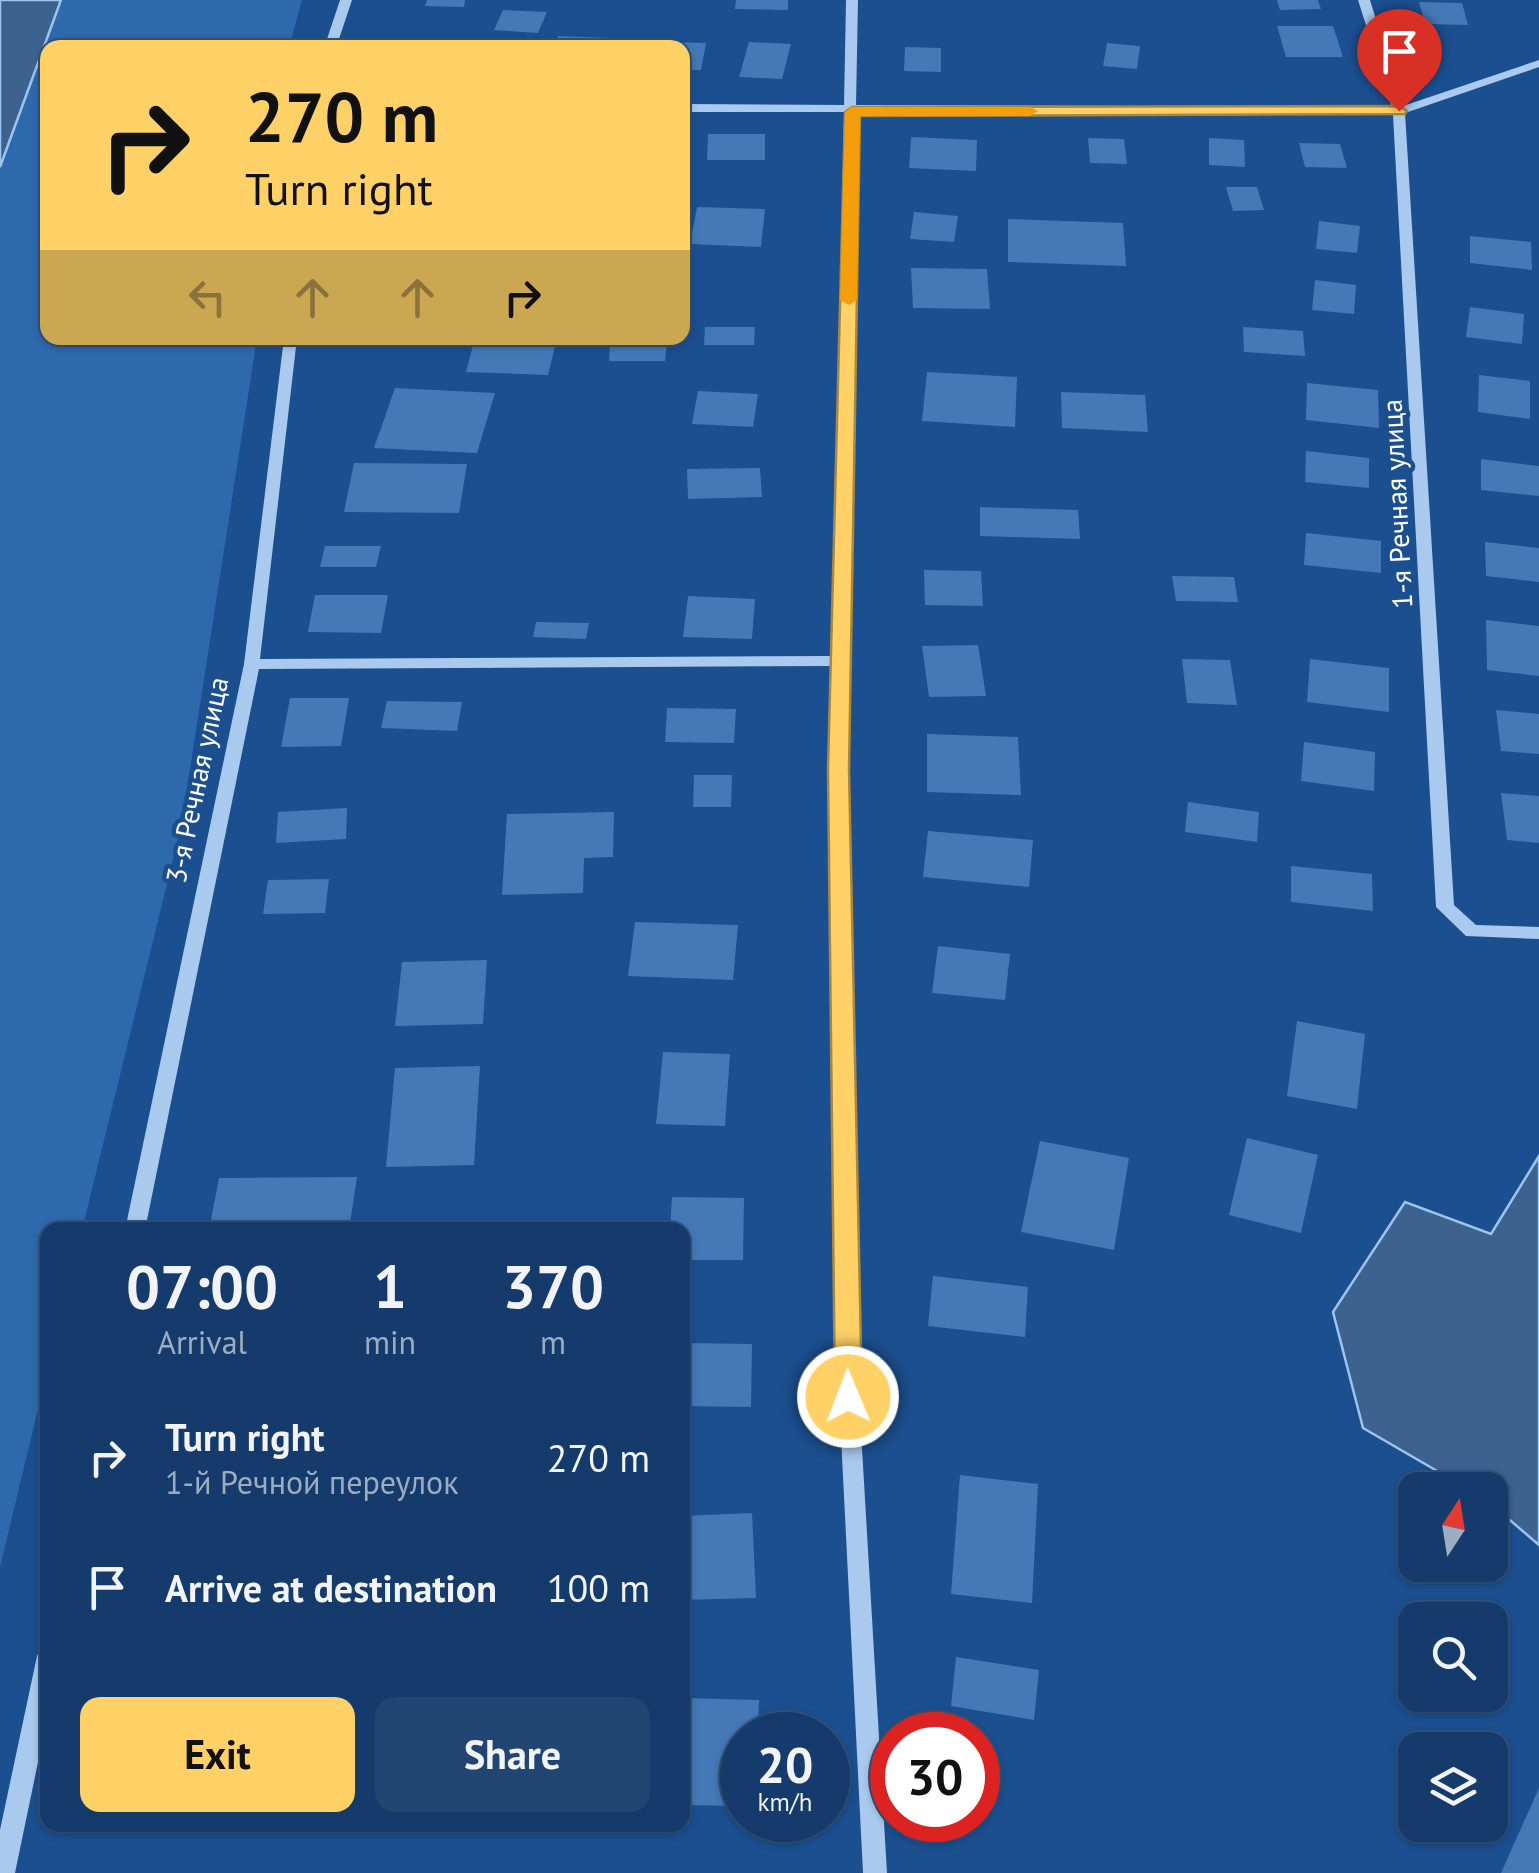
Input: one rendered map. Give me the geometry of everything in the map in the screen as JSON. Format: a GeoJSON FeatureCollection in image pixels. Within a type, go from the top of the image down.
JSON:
{"type":"FeatureCollection","features":[{"type":"Feature","properties":{"kind":"street"},"geometry":{"type":"LineString","coordinates":[[333,40],[346,0]]}},
{"type":"Feature","properties":{"kind":"street"},"geometry":{"type":"LineString","coordinates":[[852,0],[838,769],[848,1397],[875,1873]]}},
{"type":"Feature","properties":{"kind":"street","name":"1-я Речная улица"},"geometry":{"type":"LineString","coordinates":[[1364,0],[1399,111],[1445,907],[1472,931],[1539,933]]}},
{"type":"Feature","properties":{"kind":"street"},"geometry":{"type":"LineString","coordinates":[[690,108],[852,112],[1399,111],[1539,63]]}},
{"type":"Feature","properties":{"kind":"street","name":"3-я Речная улица"},"geometry":{"type":"LineString","coordinates":[[137,1222],[252,664],[289,345]]}},
{"type":"Feature","properties":{"kind":"street"},"geometry":{"type":"LineString","coordinates":[[252,664],[841,661]]}},
{"type":"Feature","properties":{"kind":"street"},"geometry":{"type":"LineString","coordinates":[[3,1873],[40,1695]]}},
{"type":"Feature","properties":{"kind":"shaded area"},"geometry":{"type":"Polygon","coordinates":[[[0,0],[61,0],[46,40],[40,40],[40,57],[0,167],[0,0]]]}},
{"type":"Feature","properties":{"kind":"shaded area"},"geometry":{"type":"Polygon","coordinates":[[[61,0],[302,0],[291,40],[46,40],[61,0]]]}},
{"type":"Feature","properties":{"kind":"shaded area"},"geometry":{"type":"Polygon","coordinates":[[[40,57],[40,345],[256,345],[181,827],[84,1222],[40,1222],[40,1401],[0,1567],[0,167],[40,57]]]}},
{"type":"Feature","properties":{"kind":"shaded area"},"geometry":{"type":"Polygon","coordinates":[[[1539,1156],[1539,1545],[1508,1518],[1508,1472],[1439,1472],[1363,1428],[1333,1312],[1405,1202],[1491,1234],[1539,1156]]]}},
{"type":"Feature","properties":{"kind":"building"},"geometry":{"type":"Polygon","coordinates":[[[427,0],[465,0],[464,7],[425,6],[427,0]]]}},
{"type":"Feature","properties":{"kind":"building"},"geometry":{"type":"Polygon","coordinates":[[[736,0],[788,0],[788,10],[735,9],[736,0]]]}},
{"type":"Feature","properties":{"kind":"building"},"geometry":{"type":"Polygon","coordinates":[[[1277,0],[1318,0],[1321,9],[1280,10],[1277,0]]]}},
{"type":"Feature","properties":{"kind":"building"},"geometry":{"type":"Polygon","coordinates":[[[1419,2],[1462,3],[1468,25],[1425,24],[1419,2]]]}},
{"type":"Feature","properties":{"kind":"building"},"geometry":{"type":"Polygon","coordinates":[[[503,10],[547,12],[538,33],[494,30],[503,10]]]}},
{"type":"Feature","properties":{"kind":"building"},"geometry":{"type":"Polygon","coordinates":[[[1277,26],[1333,26],[1343,57],[1286,57],[1277,26]]]}},
{"type":"Feature","properties":{"kind":"building"},"geometry":{"type":"Polygon","coordinates":[[[558,36],[613,38],[613,40],[557,40],[558,36]]]}},
{"type":"Feature","properties":{"kind":"building"},"geometry":{"type":"Polygon","coordinates":[[[749,42],[791,44],[782,79],[739,77],[749,42]]]}},
{"type":"Feature","properties":{"kind":"building"},"geometry":{"type":"Polygon","coordinates":[[[690,43],[706,43],[701,70],[690,70],[690,43]]]}},
{"type":"Feature","properties":{"kind":"building"},"geometry":{"type":"Polygon","coordinates":[[[1107,43],[1140,46],[1137,69],[1103,66],[1107,43]]]}},
{"type":"Feature","properties":{"kind":"building"},"geometry":{"type":"Polygon","coordinates":[[[905,47],[941,48],[941,72],[904,71],[905,47]]]}},
{"type":"Feature","properties":{"kind":"building"},"geometry":{"type":"Polygon","coordinates":[[[708,134],[765,134],[765,160],[707,160],[708,134]]]}},
{"type":"Feature","properties":{"kind":"building"},"geometry":{"type":"Polygon","coordinates":[[[911,137],[977,140],[976,171],[909,168],[911,137]]]}},
{"type":"Feature","properties":{"kind":"building"},"geometry":{"type":"Polygon","coordinates":[[[1088,138],[1124,139],[1127,164],[1090,163],[1088,138]]]}},
{"type":"Feature","properties":{"kind":"building"},"geometry":{"type":"Polygon","coordinates":[[[1209,138],[1244,140],[1245,167],[1209,165],[1209,138]]]}},
{"type":"Feature","properties":{"kind":"building"},"geometry":{"type":"Polygon","coordinates":[[[1299,143],[1340,144],[1347,168],[1305,167],[1299,143]]]}},
{"type":"Feature","properties":{"kind":"building"},"geometry":{"type":"Polygon","coordinates":[[[1226,187],[1257,187],[1264,210],[1233,211],[1226,187]]]}},
{"type":"Feature","properties":{"kind":"building"},"geometry":{"type":"Polygon","coordinates":[[[697,207],[765,209],[761,247],[690,244],[697,207]]]}},
{"type":"Feature","properties":{"kind":"building"},"geometry":{"type":"Polygon","coordinates":[[[914,212],[958,216],[954,242],[910,239],[914,212]]]}},
{"type":"Feature","properties":{"kind":"building"},"geometry":{"type":"Polygon","coordinates":[[[1008,219],[1123,223],[1126,266],[1008,262],[1008,219]]]}},
{"type":"Feature","properties":{"kind":"building"},"geometry":{"type":"Polygon","coordinates":[[[1319,221],[1360,226],[1357,253],[1316,249],[1319,221]]]}},
{"type":"Feature","properties":{"kind":"building"},"geometry":{"type":"Polygon","coordinates":[[[1470,236],[1531,242],[1532,270],[1470,263],[1470,236]]]}},
{"type":"Feature","properties":{"kind":"building"},"geometry":{"type":"Polygon","coordinates":[[[911,268],[987,269],[990,309],[913,308],[911,268]]]}},
{"type":"Feature","properties":{"kind":"building"},"geometry":{"type":"Polygon","coordinates":[[[1315,280],[1356,285],[1354,314],[1312,310],[1315,280]]]}},
{"type":"Feature","properties":{"kind":"building"},"geometry":{"type":"Polygon","coordinates":[[[1470,307],[1524,314],[1522,344],[1466,337],[1470,307]]]}},
{"type":"Feature","properties":{"kind":"building"},"geometry":{"type":"Polygon","coordinates":[[[705,327],[755,327],[754,345],[704,345],[705,327]]]}},
{"type":"Feature","properties":{"kind":"building"},"geometry":{"type":"Polygon","coordinates":[[[1243,327],[1303,331],[1305,356],[1244,352],[1243,327]]]}},
{"type":"Feature","properties":{"kind":"building"},"geometry":{"type":"Polygon","coordinates":[[[473,345],[555,345],[548,375],[466,372],[473,345]]]}},
{"type":"Feature","properties":{"kind":"building"},"geometry":{"type":"Polygon","coordinates":[[[610,345],[667,345],[665,361],[609,361],[610,345]]]}},
{"type":"Feature","properties":{"kind":"building"},"geometry":{"type":"Polygon","coordinates":[[[927,372],[1017,377],[1015,427],[922,421],[927,372]]]}},
{"type":"Feature","properties":{"kind":"building"},"geometry":{"type":"Polygon","coordinates":[[[1479,375],[1530,381],[1530,419],[1478,412],[1479,375]]]}},
{"type":"Feature","properties":{"kind":"building"},"geometry":{"type":"Polygon","coordinates":[[[1307,383],[1378,390],[1379,428],[1306,420],[1307,383]]]}},
{"type":"Feature","properties":{"kind":"building"},"geometry":{"type":"Polygon","coordinates":[[[395,388],[495,393],[477,453],[374,448],[395,388]]]}},
{"type":"Feature","properties":{"kind":"building"},"geometry":{"type":"Polygon","coordinates":[[[698,391],[758,394],[753,427],[692,424],[698,391]]]}},
{"type":"Feature","properties":{"kind":"building"},"geometry":{"type":"Polygon","coordinates":[[[1061,392],[1145,395],[1148,432],[1062,428],[1061,392]]]}},
{"type":"Feature","properties":{"kind":"building"},"geometry":{"type":"Polygon","coordinates":[[[1306,451],[1369,458],[1369,488],[1305,482],[1306,451]]]}},
{"type":"Feature","properties":{"kind":"building"},"geometry":{"type":"Polygon","coordinates":[[[1481,459],[1539,466],[1539,496],[1481,490],[1481,459]]]}},
{"type":"Feature","properties":{"kind":"building"},"geometry":{"type":"Polygon","coordinates":[[[354,463],[467,464],[459,513],[344,512],[354,463]]]}},
{"type":"Feature","properties":{"kind":"building"},"geometry":{"type":"Polygon","coordinates":[[[760,468],[762,497],[688,499],[687,469],[760,468]]]}},
{"type":"Feature","properties":{"kind":"building"},"geometry":{"type":"Polygon","coordinates":[[[980,507],[1078,510],[1080,539],[980,536],[980,507]]]}},
{"type":"Feature","properties":{"kind":"building"},"geometry":{"type":"Polygon","coordinates":[[[1306,533],[1381,541],[1381,573],[1304,565],[1306,533]]]}},
{"type":"Feature","properties":{"kind":"building"},"geometry":{"type":"Polygon","coordinates":[[[1485,542],[1539,548],[1539,582],[1486,576],[1485,542]]]}},
{"type":"Feature","properties":{"kind":"building"},"geometry":{"type":"Polygon","coordinates":[[[325,546],[381,546],[376,567],[320,567],[325,546]]]}},
{"type":"Feature","properties":{"kind":"building"},"geometry":{"type":"Polygon","coordinates":[[[924,570],[981,571],[983,606],[925,605],[924,570]]]}},
{"type":"Feature","properties":{"kind":"building"},"geometry":{"type":"Polygon","coordinates":[[[1172,576],[1234,577],[1238,602],[1176,601],[1172,576]]]}},
{"type":"Feature","properties":{"kind":"building"},"geometry":{"type":"Polygon","coordinates":[[[315,595],[388,595],[381,633],[308,632],[315,595]]]}},
{"type":"Feature","properties":{"kind":"building"},"geometry":{"type":"Polygon","coordinates":[[[688,596],[755,599],[752,639],[683,637],[688,596]]]}},
{"type":"Feature","properties":{"kind":"building"},"geometry":{"type":"Polygon","coordinates":[[[1486,620],[1539,626],[1539,676],[1487,670],[1486,620]]]}},
{"type":"Feature","properties":{"kind":"building"},"geometry":{"type":"Polygon","coordinates":[[[536,622],[589,623],[586,639],[533,637],[536,622]]]}},
{"type":"Feature","properties":{"kind":"building"},"geometry":{"type":"Polygon","coordinates":[[[978,645],[986,696],[929,697],[922,646],[978,645]]]}},
{"type":"Feature","properties":{"kind":"building"},"geometry":{"type":"Polygon","coordinates":[[[1182,659],[1230,660],[1237,705],[1187,703],[1182,659]]]}},
{"type":"Feature","properties":{"kind":"building"},"geometry":{"type":"Polygon","coordinates":[[[1310,659],[1389,668],[1389,712],[1307,702],[1310,659]]]}},
{"type":"Feature","properties":{"kind":"building"},"geometry":{"type":"Polygon","coordinates":[[[290,698],[349,698],[341,746],[281,747],[290,698]]]}},
{"type":"Feature","properties":{"kind":"building"},"geometry":{"type":"Polygon","coordinates":[[[387,701],[462,702],[457,731],[381,728],[387,701]]]}},
{"type":"Feature","properties":{"kind":"building"},"geometry":{"type":"Polygon","coordinates":[[[667,708],[736,709],[734,743],[665,742],[667,708]]]}},
{"type":"Feature","properties":{"kind":"building"},"geometry":{"type":"Polygon","coordinates":[[[1496,710],[1539,714],[1539,754],[1501,751],[1496,710]]]}},
{"type":"Feature","properties":{"kind":"building"},"geometry":{"type":"Polygon","coordinates":[[[927,734],[1018,737],[1021,795],[927,792],[927,734]]]}},
{"type":"Feature","properties":{"kind":"building"},"geometry":{"type":"Polygon","coordinates":[[[1304,742],[1375,752],[1374,791],[1301,781],[1304,742]]]}},
{"type":"Feature","properties":{"kind":"building"},"geometry":{"type":"Polygon","coordinates":[[[694,775],[732,775],[731,807],[693,807],[694,775]]]}},
{"type":"Feature","properties":{"kind":"building"},"geometry":{"type":"Polygon","coordinates":[[[1501,793],[1539,796],[1539,843],[1507,840],[1501,793]]]}},
{"type":"Feature","properties":{"kind":"building"},"geometry":{"type":"Polygon","coordinates":[[[1188,802],[1259,812],[1257,842],[1185,832],[1188,802]]]}},
{"type":"Feature","properties":{"kind":"building"},"geometry":{"type":"Polygon","coordinates":[[[347,808],[346,839],[276,843],[278,812],[347,808]]]}},
{"type":"Feature","properties":{"kind":"building"},"geometry":{"type":"Polygon","coordinates":[[[614,812],[613,857],[584,858],[583,893],[502,895],[507,814],[614,812]]]}},
{"type":"Feature","properties":{"kind":"building"},"geometry":{"type":"Polygon","coordinates":[[[928,831],[1033,840],[1029,887],[923,877],[928,831]]]}},
{"type":"Feature","properties":{"kind":"building"},"geometry":{"type":"Polygon","coordinates":[[[1291,866],[1372,874],[1373,911],[1291,902],[1291,866]]]}},
{"type":"Feature","properties":{"kind":"building"},"geometry":{"type":"Polygon","coordinates":[[[329,879],[325,913],[263,914],[268,880],[329,879]]]}},
{"type":"Feature","properties":{"kind":"building"},"geometry":{"type":"Polygon","coordinates":[[[635,922],[738,925],[733,980],[628,976],[635,922]]]}},
{"type":"Feature","properties":{"kind":"building"},"geometry":{"type":"Polygon","coordinates":[[[938,946],[1010,954],[1005,1000],[932,993],[938,946]]]}},
{"type":"Feature","properties":{"kind":"building"},"geometry":{"type":"Polygon","coordinates":[[[487,960],[483,1024],[395,1026],[402,962],[487,960]]]}},
{"type":"Feature","properties":{"kind":"building"},"geometry":{"type":"Polygon","coordinates":[[[1297,1021],[1365,1034],[1357,1109],[1287,1096],[1297,1021]]]}},
{"type":"Feature","properties":{"kind":"building"},"geometry":{"type":"Polygon","coordinates":[[[663,1052],[730,1054],[725,1126],[656,1124],[663,1052]]]}},
{"type":"Feature","properties":{"kind":"building"},"geometry":{"type":"Polygon","coordinates":[[[480,1066],[474,1165],[386,1167],[395,1068],[480,1066]]]}},
{"type":"Feature","properties":{"kind":"building"},"geometry":{"type":"Polygon","coordinates":[[[1247,1138],[1318,1155],[1301,1233],[1229,1215],[1247,1138]]]}},
{"type":"Feature","properties":{"kind":"building"},"geometry":{"type":"Polygon","coordinates":[[[1040,1141],[1129,1158],[1114,1250],[1021,1232],[1040,1141]]]}},
{"type":"Feature","properties":{"kind":"building"},"geometry":{"type":"Polygon","coordinates":[[[357,1177],[350,1222],[211,1222],[219,1178],[357,1177]]]}},
{"type":"Feature","properties":{"kind":"building"},"geometry":{"type":"Polygon","coordinates":[[[672,1197],[744,1198],[743,1260],[690,1260],[690,1222],[670,1222],[672,1197]]]}},
{"type":"Feature","properties":{"kind":"building"},"geometry":{"type":"Polygon","coordinates":[[[933,1276],[1028,1287],[1025,1337],[928,1326],[933,1276]]]}},
{"type":"Feature","properties":{"kind":"building"},"geometry":{"type":"Polygon","coordinates":[[[690,1343],[752,1344],[751,1407],[690,1406],[690,1343]]]}},
{"type":"Feature","properties":{"kind":"building"},"geometry":{"type":"Polygon","coordinates":[[[960,1475],[1038,1484],[1032,1603],[951,1594],[960,1475]]]}},
{"type":"Feature","properties":{"kind":"building"},"geometry":{"type":"Polygon","coordinates":[[[752,1513],[756,1598],[690,1600],[690,1516],[752,1513]]]}},
{"type":"Feature","properties":{"kind":"building"},"geometry":{"type":"Polygon","coordinates":[[[956,1657],[1039,1670],[1034,1720],[951,1706],[956,1657]]]}},
{"type":"Feature","properties":{"kind":"building"},"geometry":{"type":"Polygon","coordinates":[[[690,1698],[759,1700],[759,1712],[720,1712],[720,1806],[690,1805],[690,1698]]]}},
{"type":"Feature","properties":{"kind":"building"},"geometry":{"type":"Polygon","coordinates":[[[1539,1788],[1539,1873],[1501,1873],[1539,1788]]]}},
{"type":"Feature","properties":{"kind":"slow traffic"},"geometry":{"type":"LineString","coordinates":[[849,300],[852,112],[1030,111]]}},
{"type":"Feature","properties":{"kind":"route"},"geometry":{"type":"LineString","coordinates":[[848,1397],[838,769],[852,112],[1399,111]]}}]}
